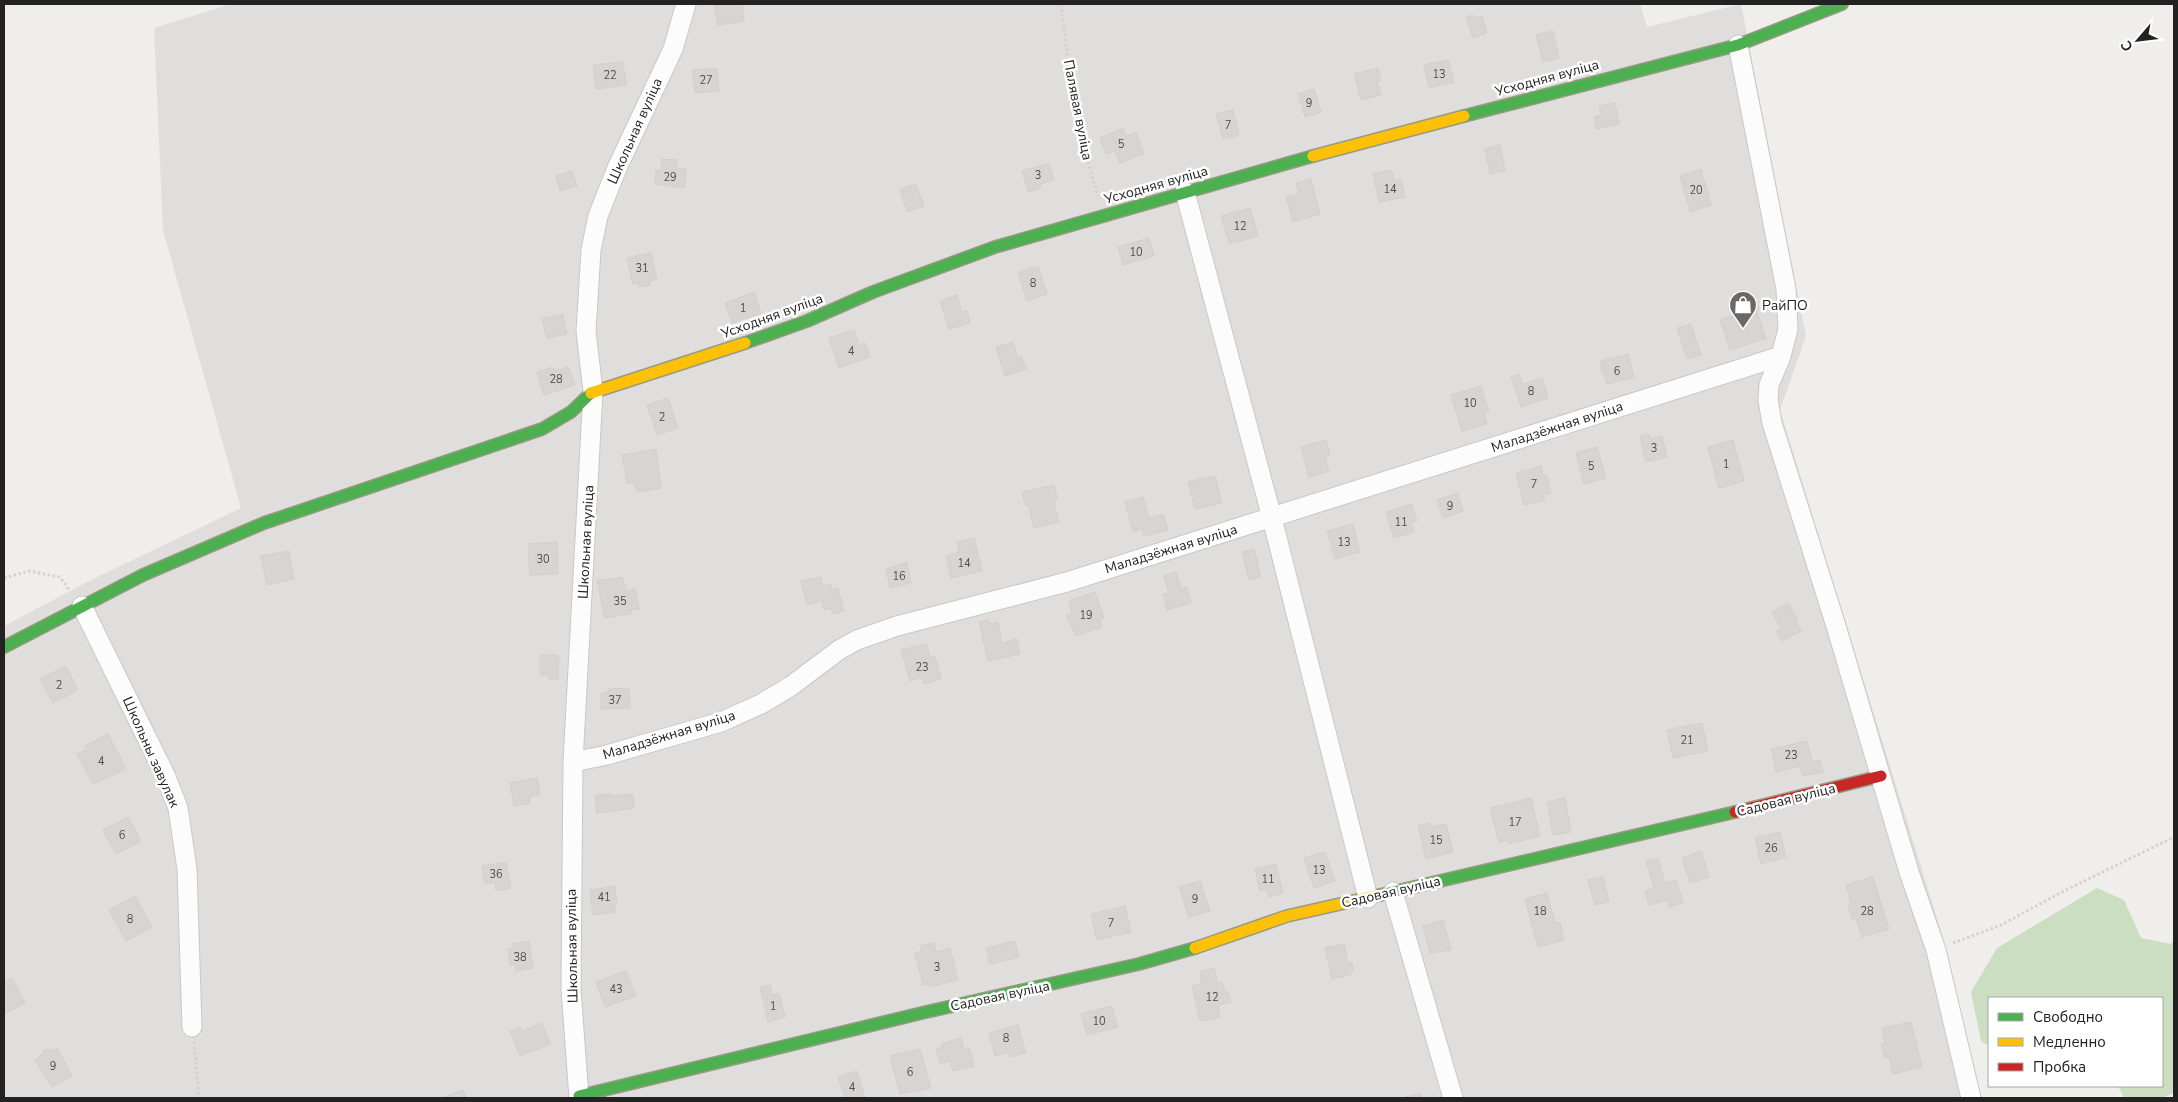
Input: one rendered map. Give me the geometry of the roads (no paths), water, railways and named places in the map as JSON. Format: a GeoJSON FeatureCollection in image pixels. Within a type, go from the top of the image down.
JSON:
{"type":"FeatureCollection","features":[{"type":"Feature","properties":{"kind":"street","name":"Школьная вуліца"},"geometry":{"type":"LineString","coordinates":[[579,1097],[571,989],[573,762],[594,391],[586,332],[591,250],[598,216],[621,160],[673,49],[686,4]]}},
{"type":"Feature","properties":{"kind":"street","name":"Усходняя вуліца"},"geometry":{"type":"LineString","coordinates":[[594,391],[760,338],[807,321],[873,292],[986,250],[1333,150],[1638,69],[1738,45],[1842,4]]}},
{"type":"Feature","properties":{"kind":"street"},"geometry":{"type":"LineString","coordinates":[[1738,45],[1786,290],[1788,329],[1781,356],[1769,385],[1768,400],[1772,423],[1909,872],[1936,950],[1971,1098]]}},
{"type":"Feature","properties":{"kind":"street"},"geometry":{"type":"LineString","coordinates":[[1185,192],[1272,518],[1368,898]]}},
{"type":"Feature","properties":{"kind":"street","name":"Маладзёжная вуліца"},"geometry":{"type":"LineString","coordinates":[[573,762],[648,744],[738,715],[791,686],[839,650],[857,640],[896,626],[1067,582],[1781,356]]}},
{"type":"Feature","properties":{"kind":"street"},"geometry":{"type":"LineString","coordinates":[[4,648],[143,575],[264,523],[542,429],[571,412],[594,391]]}},
{"type":"Feature","properties":{"kind":"street","name":"Школьны завулак"},"geometry":{"type":"LineString","coordinates":[[82,606],[166,777],[178,808],[187,869],[192,1027]]}},
{"type":"Feature","properties":{"kind":"street","name":"Садовая вуліца"},"geometry":{"type":"LineString","coordinates":[[579,1097],[926,1012],[1139,964],[1189,950],[1287,916],[1881,776]]}},
{"type":"Feature","properties":{"kind":"street"},"geometry":{"type":"LineString","coordinates":[[1393,892],[1453,1098]]}},
{"type":"Feature","properties":{"kind":"place","name":"РайПО"},"geometry":{"type":"Point","coordinates":[1743,329]}}]}
